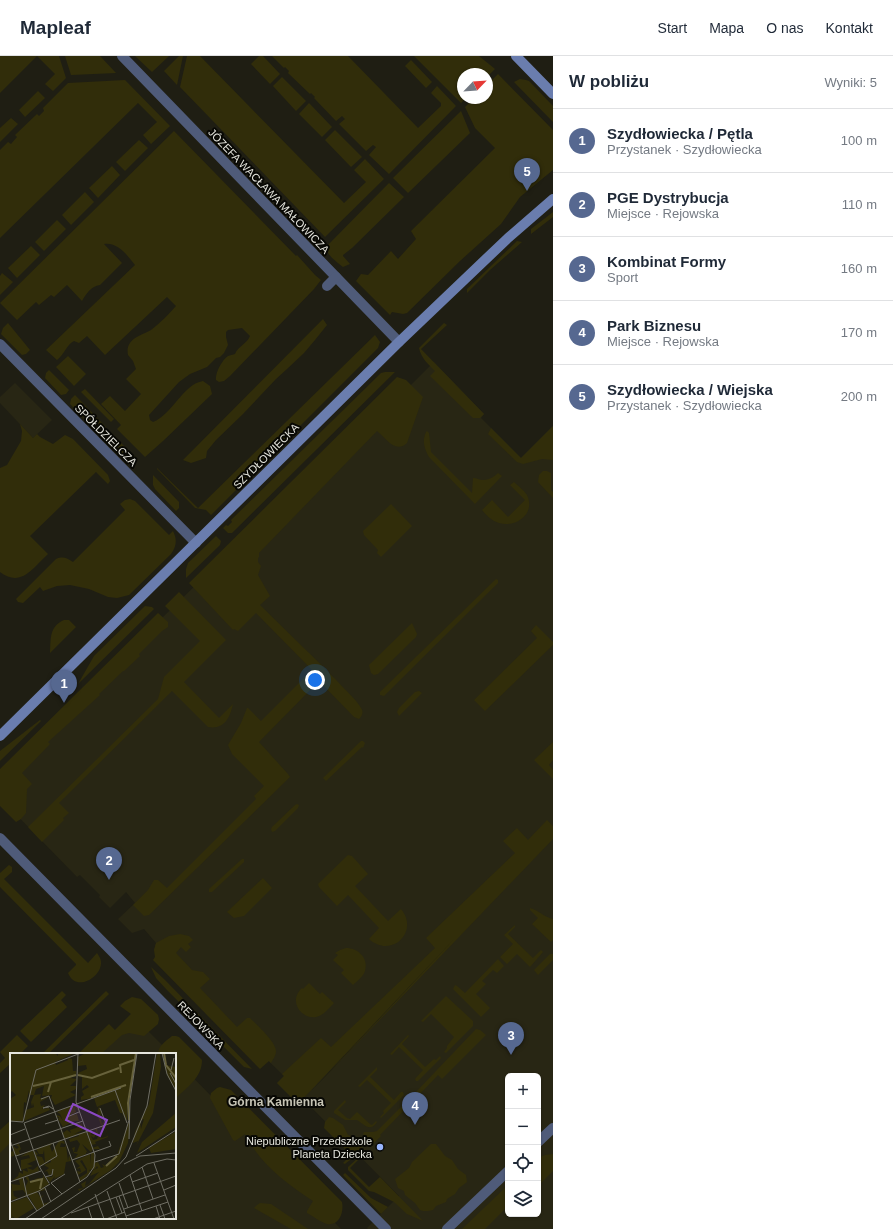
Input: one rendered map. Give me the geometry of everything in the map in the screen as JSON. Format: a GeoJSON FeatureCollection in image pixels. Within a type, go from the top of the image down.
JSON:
{"type":"FeatureCollection","features":[{"type":"Feature","properties":{"kind":"street","name":"JÓZEFA WACŁAWA MAŁOWICZA"},"geometry":{"type":"LineString","coordinates":[[122,56],[399,342]]}},
{"type":"Feature","properties":{"kind":"street"},"geometry":{"type":"LineString","coordinates":[[516,56],[553,94]]}},
{"type":"Feature","properties":{"kind":"street","name":"SZYDŁOWIECKA"},"geometry":{"type":"LineString","coordinates":[[0,736],[399,342],[508,238],[553,199]]}},
{"type":"Feature","properties":{"kind":"street"},"geometry":{"type":"LineString","coordinates":[[328,286],[336,277]]}},
{"type":"Feature","properties":{"kind":"street","name":"SPÓŁDZIELCZA"},"geometry":{"type":"LineString","coordinates":[[0,344],[196,543]]}},
{"type":"Feature","properties":{"kind":"street","name":"REJOWSKA"},"geometry":{"type":"LineString","coordinates":[[0,838],[386,1229]]}},
{"type":"Feature","properties":{"kind":"street"},"geometry":{"type":"LineString","coordinates":[[541,1139],[553,1128]]}},
{"type":"Feature","properties":{"kind":"street"},"geometry":{"type":"LineString","coordinates":[[447,1229],[505,1174]]}},
{"type":"Feature","properties":{"kind":"shaded area"},"geometry":{"type":"Polygon","coordinates":[[[0,56],[37,56],[0,93],[0,56]]]}},
{"type":"Feature","properties":{"kind":"shaded area"},"geometry":{"type":"Polygon","coordinates":[[[37,56],[59,56],[66,78],[53,91],[45,84],[55,74],[37,56]]]}},
{"type":"Feature","properties":{"kind":"shaded area"},"geometry":{"type":"Polygon","coordinates":[[[65,56],[100,56],[116,73],[71,75],[65,56]]]}},
{"type":"Feature","properties":{"kind":"shaded area"},"geometry":{"type":"Polygon","coordinates":[[[135,56],[169,56],[152,72],[135,56]]]}},
{"type":"Feature","properties":{"kind":"shaded area"},"geometry":{"type":"Polygon","coordinates":[[[179,56],[183,56],[177,85],[164,71],[179,56]]]}},
{"type":"Feature","properties":{"kind":"shaded area"},"geometry":{"type":"Polygon","coordinates":[[[187,56],[200,56],[344,203],[366,182],[354,170],[365,159],[384,179],[325,237],[180,87],[187,56]]]}},
{"type":"Feature","properties":{"kind":"shaded area"},"geometry":{"type":"Polygon","coordinates":[[[259,56],[263,56],[280,74],[270,84],[251,64],[259,56]]]}},
{"type":"Feature","properties":{"kind":"shaded area"},"geometry":{"type":"Polygon","coordinates":[[[272,56],[348,56],[418,128],[441,106],[441,103],[431,93],[437,86],[456,106],[389,174],[369,155],[376,147],[373,145],[366,151],[339,124],[345,119],[342,116],[336,121],[314,98],[315,97],[311,93],[310,94],[288,73],[289,71],[285,67],[284,68],[272,56]]]}},
{"type":"Feature","properties":{"kind":"shaded area"},"geometry":{"type":"Polygon","coordinates":[[[414,56],[479,56],[495,69],[493,71],[493,68],[457,68],[457,99],[414,56]]]}},
{"type":"Feature","properties":{"kind":"shaded area"},"geometry":{"type":"Polygon","coordinates":[[[411,60],[432,82],[426,88],[405,66],[411,60]]]}},
{"type":"Feature","properties":{"kind":"shaded area"},"geometry":{"type":"Polygon","coordinates":[[[498,74],[553,130],[553,170],[520,197],[501,224],[460,261],[407,313],[403,314],[392,312],[390,315],[356,281],[361,274],[368,275],[391,251],[398,259],[416,239],[411,231],[495,148],[475,128],[465,107],[468,104],[493,104],[493,79],[498,74]]]}},
{"type":"Feature","properties":{"kind":"shaded area"},"geometry":{"type":"Polygon","coordinates":[[[282,77],[306,101],[296,111],[273,86],[282,77]]]}},
{"type":"Feature","properties":{"kind":"shaded area"},"geometry":{"type":"Polygon","coordinates":[[[520,79],[529,81],[553,106],[553,122],[514,82],[520,79]]]}},
{"type":"Feature","properties":{"kind":"shaded area"},"geometry":{"type":"Polygon","coordinates":[[[125,80],[170,126],[151,144],[143,135],[157,122],[138,103],[0,238],[0,150],[8,142],[11,144],[17,137],[15,135],[37,114],[39,116],[44,111],[43,108],[68,83],[125,80]]]}},
{"type":"Feature","properties":{"kind":"shaded area"},"geometry":{"type":"Polygon","coordinates":[[[38,91],[45,98],[25,117],[19,110],[38,91]]]}},
{"type":"Feature","properties":{"kind":"shaded area"},"geometry":{"type":"Polygon","coordinates":[[[309,103],[332,127],[322,137],[299,114],[309,103]]]}},
{"type":"Feature","properties":{"kind":"shaded area"},"geometry":{"type":"Polygon","coordinates":[[[461,111],[470,133],[408,193],[393,178],[461,111]]]}},
{"type":"Feature","properties":{"kind":"shaded area"},"geometry":{"type":"Polygon","coordinates":[[[11,118],[18,124],[0,142],[0,128],[11,118]]]}},
{"type":"Feature","properties":{"kind":"shaded area"},"geometry":{"type":"Polygon","coordinates":[[[335,130],[362,157],[351,167],[325,140],[335,130]]]}},
{"type":"Feature","properties":{"kind":"shaded area"},"geometry":{"type":"Polygon","coordinates":[[[174,131],[321,280],[230,376],[224,381],[219,382],[216,380],[216,377],[221,364],[228,356],[235,354],[250,336],[242,328],[228,330],[226,332],[228,345],[224,353],[220,357],[216,358],[207,367],[190,374],[179,382],[149,415],[150,420],[153,422],[160,418],[183,393],[196,383],[203,381],[210,386],[212,394],[145,457],[117,429],[121,425],[101,404],[110,396],[125,411],[141,394],[126,379],[136,369],[133,361],[128,355],[129,345],[138,336],[154,328],[176,306],[167,297],[105,355],[87,336],[79,343],[74,341],[72,342],[57,360],[46,350],[135,265],[122,250],[109,244],[104,244],[122,263],[100,285],[89,291],[82,301],[67,285],[54,297],[51,295],[39,305],[36,302],[17,320],[0,303],[174,131]]]}},
{"type":"Feature","properties":{"kind":"shaded area"},"geometry":{"type":"Polygon","coordinates":[[[139,140],[148,148],[125,171],[116,162],[139,140]]]}},
{"type":"Feature","properties":{"kind":"shaded area"},"geometry":{"type":"Polygon","coordinates":[[[112,166],[120,175],[98,198],[89,188],[112,166]]]}},
{"type":"Feature","properties":{"kind":"shaded area"},"geometry":{"type":"Polygon","coordinates":[[[389,183],[404,197],[343,255],[350,264],[343,267],[330,256],[326,247],[389,183]]]}},
{"type":"Feature","properties":{"kind":"shaded area"},"geometry":{"type":"Polygon","coordinates":[[[85,192],[94,202],[71,225],[62,215],[85,192]]]}},
{"type":"Feature","properties":{"kind":"shaded area"},"geometry":{"type":"Polygon","coordinates":[[[553,212],[553,217],[531,234],[531,229],[553,212]]]}},
{"type":"Feature","properties":{"kind":"shaded area"},"geometry":{"type":"Polygon","coordinates":[[[57,220],[66,229],[44,251],[35,242],[57,220]]]}},
{"type":"Feature","properties":{"kind":"shaded area"},"geometry":{"type":"Polygon","coordinates":[[[517,241],[522,242],[490,270],[467,293],[467,289],[517,241]]]}},
{"type":"Feature","properties":{"kind":"shaded area"},"geometry":{"type":"Polygon","coordinates":[[[31,246],[40,255],[17,278],[8,268],[31,246]]]}},
{"type":"Feature","properties":{"kind":"shaded area"},"geometry":{"type":"Polygon","coordinates":[[[2,273],[13,282],[0,295],[0,276],[2,273]]]}},
{"type":"Feature","properties":{"kind":"shaded area"},"geometry":{"type":"Polygon","coordinates":[[[323,319],[327,325],[315,340],[304,353],[216,440],[207,451],[206,458],[191,463],[183,460],[323,319]]]}},
{"type":"Feature","properties":{"kind":"shaded area"},"geometry":{"type":"Polygon","coordinates":[[[8,323],[30,350],[26,354],[22,355],[1,334],[3,328],[8,323]]]}},
{"type":"Feature","properties":{"kind":"shaded area"},"geometry":{"type":"Polygon","coordinates":[[[444,323],[447,325],[421,349],[484,414],[480,418],[473,418],[430,376],[435,371],[421,355],[419,348],[444,323]]]}},
{"type":"Feature","properties":{"kind":"shaded area"},"geometry":{"type":"Polygon","coordinates":[[[375,335],[380,342],[378,348],[211,515],[206,510],[195,508],[157,469],[198,508],[375,335]]]}},
{"type":"Feature","properties":{"kind":"shaded area"},"geometry":{"type":"Polygon","coordinates":[[[68,356],[86,374],[74,386],[56,367],[68,356]]]}},
{"type":"Feature","properties":{"kind":"shaded area"},"geometry":{"type":"Polygon","coordinates":[[[434,362],[484,414],[481,418],[521,458],[553,426],[553,1229],[368,1229],[367,1228],[399,1196],[303,1099],[298,1104],[277,1083],[284,1076],[154,950],[156,943],[144,929],[132,933],[118,919],[135,903],[126,892],[110,908],[99,897],[100,895],[80,875],[77,877],[0,798],[0,776],[205,576],[376,420],[434,362]],[[457,937],[312,1090],[323,1079],[457,937]]]}},
{"type":"Feature","properties":{"kind":"shaded area"},"geometry":{"type":"Polygon","coordinates":[[[49,370],[69,390],[66,394],[61,395],[45,378],[46,373],[49,370]]]}},
{"type":"Feature","properties":{"kind":"shaded area"},"geometry":{"type":"Polygon","coordinates":[[[395,372],[232,533],[228,533],[223,528],[226,525],[228,526],[232,522],[231,520],[381,373],[395,372]]]}},
{"type":"Feature","properties":{"kind":"shaded area"},"geometry":{"type":"Polygon","coordinates":[[[397,377],[406,380],[423,397],[407,443],[399,447],[395,446],[387,441],[377,431],[259,553],[258,558],[258,562],[261,566],[258,575],[270,596],[260,605],[354,698],[362,709],[362,715],[359,719],[354,717],[319,681],[259,742],[290,777],[149,915],[144,916],[133,905],[148,890],[154,880],[158,880],[167,888],[256,799],[254,796],[264,786],[232,754],[228,745],[241,723],[247,708],[261,721],[312,670],[256,613],[238,631],[233,630],[189,583],[397,377]]]}},
{"type":"Feature","properties":{"kind":"shaded area"},"geometry":{"type":"Polygon","coordinates":[[[15,383],[52,420],[33,438],[0,403],[0,397],[15,383]]]}},
{"type":"Feature","properties":{"kind":"shaded area"},"geometry":{"type":"Polygon","coordinates":[[[85,389],[114,419],[111,422],[81,392],[85,389]]]}},
{"type":"Feature","properties":{"kind":"shaded area"},"geometry":{"type":"Polygon","coordinates":[[[75,395],[106,427],[102,431],[98,432],[70,404],[71,399],[75,395]]]}},
{"type":"Feature","properties":{"kind":"shaded area"},"geometry":{"type":"Polygon","coordinates":[[[20,424],[33,438],[37,434],[53,444],[65,435],[73,439],[108,475],[110,481],[108,484],[96,472],[30,536],[48,554],[32,570],[20,577],[14,578],[0,572],[0,468],[7,465],[21,441],[22,431],[20,424]]]}},
{"type":"Feature","properties":{"kind":"shaded area"},"geometry":{"type":"Polygon","coordinates":[[[553,426],[553,460],[542,459],[523,464],[517,462],[488,434],[491,428],[521,458],[553,426]]]}},
{"type":"Feature","properties":{"kind":"shaded area"},"geometry":{"type":"Polygon","coordinates":[[[427,431],[429,433],[431,452],[472,493],[473,478],[482,480],[487,479],[498,473],[502,476],[475,504],[429,457],[424,441],[427,431]]]}},
{"type":"Feature","properties":{"kind":"shaded area"},"geometry":{"type":"Polygon","coordinates":[[[112,434],[138,460],[125,458],[118,453],[108,442],[112,434]]]}},
{"type":"Feature","properties":{"kind":"shaded area"},"geometry":{"type":"Polygon","coordinates":[[[543,471],[551,473],[551,490],[553,492],[553,498],[538,482],[539,475],[543,471]]]}},
{"type":"Feature","properties":{"kind":"shaded area"},"geometry":{"type":"Polygon","coordinates":[[[153,475],[179,502],[179,508],[176,511],[155,489],[153,485],[153,475]]]}},
{"type":"Feature","properties":{"kind":"shaded area"},"geometry":{"type":"Polygon","coordinates":[[[514,482],[527,495],[529,508],[527,514],[518,521],[512,523],[505,524],[496,522],[482,510],[492,500],[508,517],[525,500],[510,485],[514,482]]]}},
{"type":"Feature","properties":{"kind":"shaded area"},"geometry":{"type":"Polygon","coordinates":[[[130,499],[135,501],[169,535],[173,531],[176,542],[171,554],[129,595],[117,598],[108,597],[89,589],[70,585],[57,586],[43,591],[40,587],[23,603],[18,602],[16,599],[56,559],[65,558],[73,562],[125,510],[120,504],[125,500],[130,499]]]}},
{"type":"Feature","properties":{"kind":"shaded area"},"geometry":{"type":"Polygon","coordinates":[[[391,504],[412,526],[381,557],[377,553],[378,550],[364,535],[363,531],[391,504]]]}},
{"type":"Feature","properties":{"kind":"shaded area"},"geometry":{"type":"Polygon","coordinates":[[[216,536],[221,541],[220,545],[186,578],[188,563],[216,536]]]}},
{"type":"Feature","properties":{"kind":"shaded area"},"geometry":{"type":"Polygon","coordinates":[[[496,579],[498,580],[498,583],[384,696],[380,695],[380,692],[496,579]]]}},
{"type":"Feature","properties":{"kind":"shaded area"},"geometry":{"type":"Polygon","coordinates":[[[179,592],[226,640],[184,682],[219,718],[233,704],[228,718],[218,727],[208,727],[172,691],[59,803],[69,813],[42,842],[28,827],[158,699],[164,677],[200,641],[165,606],[179,592]]]}},
{"type":"Feature","properties":{"kind":"shaded area"},"geometry":{"type":"Polygon","coordinates":[[[145,606],[152,607],[154,609],[78,684],[94,656],[145,606]]]}},
{"type":"Feature","properties":{"kind":"shaded area"},"geometry":{"type":"Polygon","coordinates":[[[158,613],[168,622],[168,627],[162,631],[139,654],[140,656],[99,694],[100,695],[48,742],[50,744],[22,773],[32,784],[27,789],[26,813],[16,822],[0,806],[0,769],[158,613]]]}},
{"type":"Feature","properties":{"kind":"shaded area"},"geometry":{"type":"Polygon","coordinates":[[[64,620],[69,620],[76,627],[50,653],[53,630],[64,620]]]}},
{"type":"Feature","properties":{"kind":"shaded area"},"geometry":{"type":"Polygon","coordinates":[[[412,623],[417,634],[416,637],[378,674],[374,675],[371,673],[369,665],[412,623]]]}},
{"type":"Feature","properties":{"kind":"shaded area"},"geometry":{"type":"Polygon","coordinates":[[[536,625],[553,642],[553,645],[485,711],[474,700],[537,638],[531,631],[536,625]]]}},
{"type":"Feature","properties":{"kind":"shaded area"},"geometry":{"type":"Polygon","coordinates":[[[419,691],[422,693],[399,716],[397,712],[399,708],[415,692],[419,691]]]}},
{"type":"Feature","properties":{"kind":"shaded area"},"geometry":{"type":"Polygon","coordinates":[[[40,720],[41,721],[0,761],[0,751],[40,720]]]}},
{"type":"Feature","properties":{"kind":"shaded area"},"geometry":{"type":"Polygon","coordinates":[[[361,741],[365,743],[363,748],[362,747],[326,781],[323,778],[361,741]]]}},
{"type":"Feature","properties":{"kind":"shaded area"},"geometry":{"type":"Polygon","coordinates":[[[553,742],[553,760],[549,765],[553,770],[553,779],[534,760],[553,742]]]}},
{"type":"Feature","properties":{"kind":"shaded area"},"geometry":{"type":"Polygon","coordinates":[[[297,804],[299,805],[298,808],[275,831],[272,832],[272,827],[297,804]]]}},
{"type":"Feature","properties":{"kind":"shaded area"},"geometry":{"type":"Polygon","coordinates":[[[547,820],[553,826],[553,839],[323,1079],[456,937],[298,1104],[277,1083],[284,1076],[282,1074],[321,1038],[331,1047],[435,948],[426,938],[515,853],[503,841],[517,828],[528,840],[547,820]]]}},
{"type":"Feature","properties":{"kind":"shaded area"},"geometry":{"type":"Polygon","coordinates":[[[348,855],[352,856],[368,874],[355,886],[388,921],[401,909],[406,918],[407,926],[405,934],[394,944],[386,946],[377,944],[369,939],[379,928],[348,895],[337,906],[319,887],[318,884],[348,855]]]}},
{"type":"Feature","properties":{"kind":"shaded area"},"geometry":{"type":"Polygon","coordinates":[[[242,859],[244,859],[244,862],[212,892],[209,892],[209,889],[242,859]]]}},
{"type":"Feature","properties":{"kind":"shaded area"},"geometry":{"type":"Polygon","coordinates":[[[9,865],[12,867],[12,872],[4,879],[88,963],[97,953],[101,961],[100,968],[88,981],[77,982],[72,979],[68,973],[76,964],[0,887],[0,873],[9,865]]]}},
{"type":"Feature","properties":{"kind":"shaded area"},"geometry":{"type":"Polygon","coordinates":[[[263,878],[272,888],[244,916],[234,918],[227,912],[263,878]]]}},
{"type":"Feature","properties":{"kind":"shaded area"},"geometry":{"type":"Polygon","coordinates":[[[530,908],[553,919],[553,940],[551,942],[532,924],[538,918],[530,910],[530,908]]]}},
{"type":"Feature","properties":{"kind":"shaded area"},"geometry":{"type":"Polygon","coordinates":[[[515,925],[515,927],[508,934],[533,958],[541,950],[543,952],[530,967],[517,954],[507,964],[500,957],[513,944],[504,935],[515,925]]]}},
{"type":"Feature","properties":{"kind":"shaded area"},"geometry":{"type":"Polygon","coordinates":[[[180,934],[189,936],[193,940],[188,944],[191,947],[186,952],[181,947],[176,953],[192,970],[203,972],[210,979],[200,988],[237,1027],[247,1018],[250,1018],[270,1038],[276,1051],[271,1063],[269,1061],[260,1069],[153,960],[155,957],[154,950],[156,943],[169,936],[180,934]]]}},
{"type":"Feature","properties":{"kind":"shaded area"},"geometry":{"type":"Polygon","coordinates":[[[346,948],[355,950],[362,955],[366,966],[364,973],[353,985],[341,973],[344,970],[333,960],[338,955],[335,953],[346,948]]]}},
{"type":"Feature","properties":{"kind":"shaded area"},"geometry":{"type":"Polygon","coordinates":[[[550,954],[553,954],[553,960],[538,975],[534,970],[550,954]]]}},
{"type":"Feature","properties":{"kind":"shaded area"},"geometry":{"type":"Polygon","coordinates":[[[498,959],[504,966],[497,973],[493,970],[482,981],[486,984],[476,994],[490,1008],[481,1017],[453,989],[455,985],[465,993],[498,959]]]}},
{"type":"Feature","properties":{"kind":"shaded area"},"geometry":{"type":"Polygon","coordinates":[[[151,967],[252,1069],[244,1067],[167,990],[156,978],[151,967]]]}},
{"type":"Feature","properties":{"kind":"shaded area"},"geometry":{"type":"Polygon","coordinates":[[[309,983],[320,994],[322,992],[334,1003],[316,1017],[307,1016],[303,1013],[297,1006],[296,1002],[299,992],[309,983]]]}},
{"type":"Feature","properties":{"kind":"shaded area"},"geometry":{"type":"Polygon","coordinates":[[[62,991],[66,995],[61,1000],[67,1007],[31,1042],[20,1031],[62,991]]]}},
{"type":"Feature","properties":{"kind":"shaded area"},"geometry":{"type":"Polygon","coordinates":[[[106,991],[109,994],[49,1053],[43,1053],[106,991]]]}},
{"type":"Feature","properties":{"kind":"shaded area"},"geometry":{"type":"Polygon","coordinates":[[[446,996],[473,1021],[473,1026],[446,1053],[444,1052],[447,1046],[454,1037],[431,1014],[423,1022],[421,1021],[446,996]]]}},
{"type":"Feature","properties":{"kind":"shaded area"},"geometry":{"type":"Polygon","coordinates":[[[132,997],[141,999],[158,1015],[158,1024],[144,1036],[129,1033],[122,1035],[102,1053],[79,1053],[109,1024],[115,1030],[131,1014],[120,1006],[132,997]]]}},
{"type":"Feature","properties":{"kind":"shaded area"},"geometry":{"type":"Polygon","coordinates":[[[131,1014],[170,1053],[92,1053],[131,1014]]]}},
{"type":"Feature","properties":{"kind":"shaded area"},"geometry":{"type":"Polygon","coordinates":[[[476,1029],[480,1030],[486,1035],[442,1079],[438,1075],[419,1095],[416,1092],[476,1029]]]}},
{"type":"Feature","properties":{"kind":"shaded area"},"geometry":{"type":"Polygon","coordinates":[[[17,1035],[28,1046],[21,1053],[10,1053],[10,1064],[0,1073],[0,1063],[5,1058],[0,1052],[17,1035]]]}},
{"type":"Feature","properties":{"kind":"shaded area"},"geometry":{"type":"Polygon","coordinates":[[[408,1035],[409,1036],[402,1044],[425,1067],[434,1059],[436,1060],[440,1056],[441,1058],[418,1081],[415,1079],[423,1070],[399,1047],[392,1055],[390,1054],[408,1035]]]}},
{"type":"Feature","properties":{"kind":"shaded area"},"geometry":{"type":"Polygon","coordinates":[[[172,1036],[179,1037],[202,1060],[197,1077],[176,1098],[176,1084],[178,1082],[176,1079],[176,1053],[158,1053],[161,1046],[172,1036]]]}},
{"type":"Feature","properties":{"kind":"shaded area"},"geometry":{"type":"Polygon","coordinates":[[[176,1060],[341,1229],[0,1229],[0,1143],[10,1133],[10,1219],[176,1219],[176,1060]]]}},
{"type":"Feature","properties":{"kind":"shaded area"},"geometry":{"type":"Polygon","coordinates":[[[377,1067],[377,1070],[370,1077],[394,1100],[401,1092],[403,1092],[404,1095],[381,1118],[380,1117],[384,1113],[383,1111],[391,1103],[367,1080],[360,1087],[358,1086],[377,1067]]]}},
{"type":"Feature","properties":{"kind":"shaded area"},"geometry":{"type":"Polygon","coordinates":[[[220,1087],[231,1090],[342,1202],[342,1213],[335,1223],[327,1224],[307,1213],[313,1201],[274,1172],[258,1155],[245,1134],[235,1141],[233,1140],[210,1098],[211,1093],[220,1087]]]}},
{"type":"Feature","properties":{"kind":"shaded area"},"geometry":{"type":"Polygon","coordinates":[[[345,1100],[346,1102],[338,1110],[347,1118],[350,1119],[357,1112],[372,1125],[376,1121],[377,1122],[372,1127],[367,1127],[357,1120],[345,1120],[334,1113],[334,1111],[345,1100]]]}},
{"type":"Feature","properties":{"kind":"shaded area"},"geometry":{"type":"Polygon","coordinates":[[[407,1102],[409,1105],[372,1145],[366,1139],[363,1134],[364,1132],[377,1131],[407,1102]]]}},
{"type":"Feature","properties":{"kind":"shaded area"},"geometry":{"type":"Polygon","coordinates":[[[329,1117],[343,1125],[348,1135],[358,1138],[362,1144],[359,1153],[345,1164],[343,1163],[351,1155],[324,1128],[325,1122],[329,1117]]]}},
{"type":"Feature","properties":{"kind":"shaded area"},"geometry":{"type":"Polygon","coordinates":[[[10,1121],[10,1143],[0,1153],[0,1130],[10,1121]]]}},
{"type":"Feature","properties":{"kind":"shaded area"},"geometry":{"type":"Polygon","coordinates":[[[431,1144],[436,1144],[445,1156],[452,1160],[458,1169],[466,1175],[467,1182],[459,1188],[455,1194],[447,1199],[446,1202],[436,1206],[433,1210],[423,1211],[420,1210],[415,1203],[405,1195],[404,1191],[398,1188],[395,1179],[409,1168],[412,1162],[431,1144]]]}},
{"type":"Feature","properties":{"kind":"shaded area"},"geometry":{"type":"Polygon","coordinates":[[[553,1154],[553,1171],[541,1183],[541,1157],[553,1154]]]}},
{"type":"Feature","properties":{"kind":"shaded area"},"geometry":{"type":"Polygon","coordinates":[[[359,1157],[361,1157],[350,1168],[369,1187],[380,1177],[423,1221],[407,1214],[394,1202],[369,1191],[348,1170],[348,1167],[359,1157]]]}},
{"type":"Feature","properties":{"kind":"shaded area"},"geometry":{"type":"Polygon","coordinates":[[[345,1173],[371,1198],[388,1207],[381,1214],[343,1175],[345,1173]]]}},
{"type":"Feature","properties":{"kind":"shaded area"},"geometry":{"type":"Polygon","coordinates":[[[505,1188],[505,1209],[485,1229],[462,1229],[505,1188]]]}},
{"type":"Feature","properties":{"kind":"shaded area"},"geometry":{"type":"Polygon","coordinates":[[[260,1203],[271,1204],[308,1229],[291,1229],[254,1208],[260,1203]]]}},
{"type":"Feature","properties":{"kind":"place","name":"Szydłowiecka / Wiejska"},"geometry":{"type":"Point","coordinates":[527,191]}},
{"type":"Feature","properties":{"kind":"place","name":"Szydłowiecka / Pętla"},"geometry":{"type":"Point","coordinates":[64,703]}},
{"type":"Feature","properties":{"kind":"place","name":"PGE Dystrybucja"},"geometry":{"type":"Point","coordinates":[109,880]}},
{"type":"Feature","properties":{"kind":"place","name":"Kombinat Formy"},"geometry":{"type":"Point","coordinates":[511,1055]}},
{"type":"Feature","properties":{"kind":"place","name":"Park Biznesu"},"geometry":{"type":"Point","coordinates":[415,1125]}},
{"type":"Feature","properties":{"kind":"place","name":"Niepubliczne Przedszkole Planeta Dziecka"},"geometry":{"type":"Point","coordinates":[380,1147]}},
{"type":"Feature","properties":{"kind":"district","name":"Górna Kamienna"},"geometry":{"type":"Point","coordinates":[276,1102]}}]}
